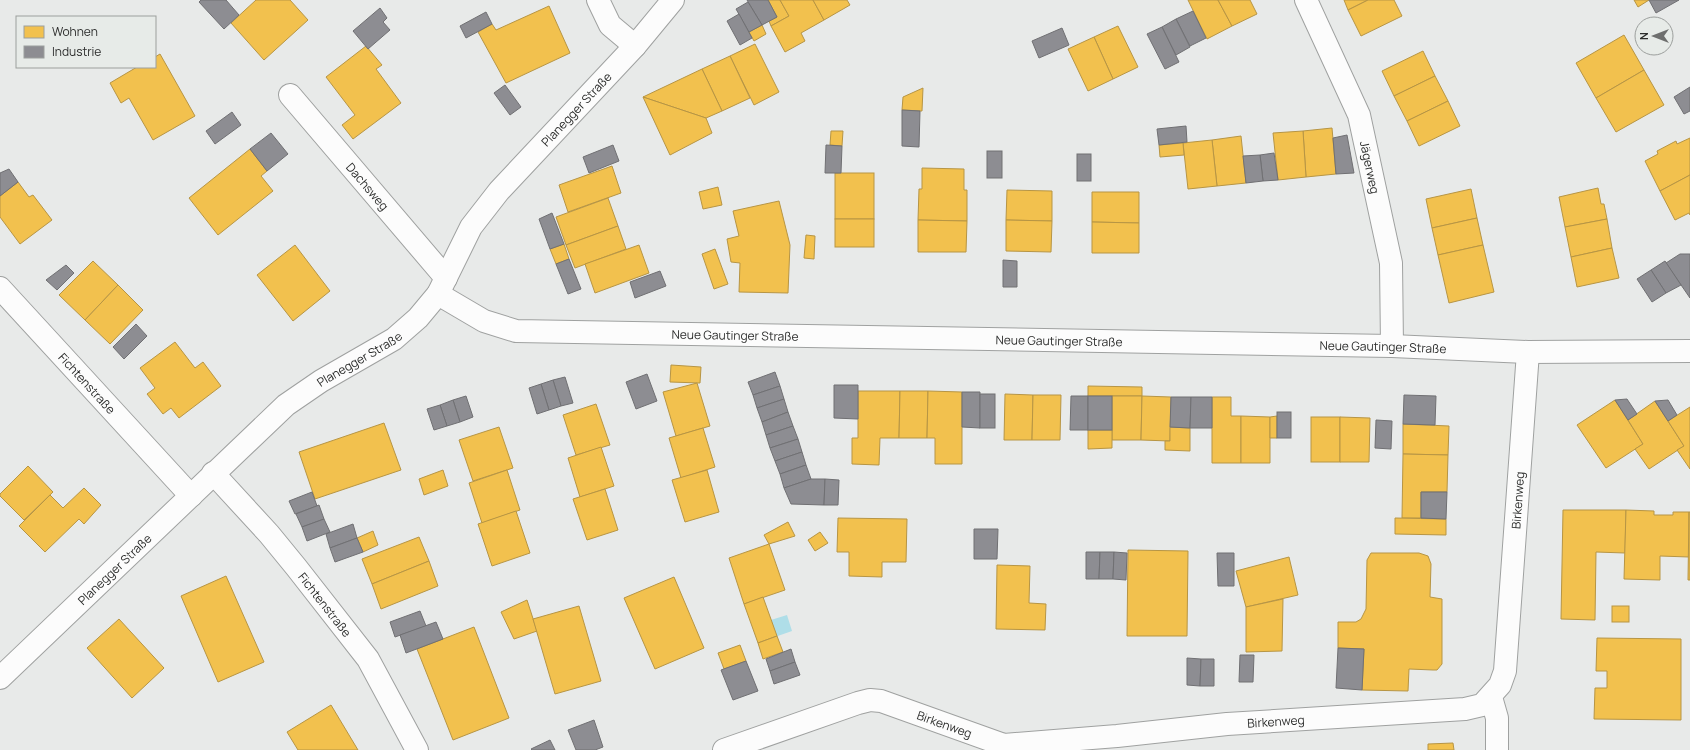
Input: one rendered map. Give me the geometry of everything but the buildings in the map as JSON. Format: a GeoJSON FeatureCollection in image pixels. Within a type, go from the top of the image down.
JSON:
{"type":"FeatureCollection","features":[{"type":"Feature","properties":{"kind":"street"},"geometry":{"type":"LineString","coordinates":[[598,0],[610,25],[635,46]]}},
{"type":"Feature","properties":{"kind":"street","name":"Planegger Straße"},"geometry":{"type":"LineString","coordinates":[[0,678],[191,496],[213,473],[286,405],[321,381],[394,339],[418,318],[442,286],[471,227],[499,191],[635,46],[673,0]]}},
{"type":"Feature","properties":{"kind":"street","name":"Jägerweg"},"geometry":{"type":"LineString","coordinates":[[1306,0],[1359,115],[1391,263],[1392,346]]}},
{"type":"Feature","properties":{"kind":"street","name":"Dachsweg"},"geometry":{"type":"LineString","coordinates":[[290,96],[442,286]]}},
{"type":"Feature","properties":{"kind":"street","name":"Neue Gautinger Straße"},"geometry":{"type":"LineString","coordinates":[[442,286],[484,322],[516,331],[1392,346],[1528,352],[1690,351]]}},
{"type":"Feature","properties":{"kind":"street","name":"Fichtenstraße"},"geometry":{"type":"LineString","coordinates":[[0,288],[191,496]]}},
{"type":"Feature","properties":{"kind":"street","name":"Birkenweg"},"geometry":{"type":"LineString","coordinates":[[724,750],[870,700],[881,701],[1004,745],[1117,736],[1227,724],[1465,709],[1482,705],[1491,696],[1503,678],[1505,671],[1528,352]]}},
{"type":"Feature","properties":{"kind":"street","name":"Fichtenstraße"},"geometry":{"type":"LineString","coordinates":[[213,473],[292,562],[368,659],[417,750]]}},
{"type":"Feature","properties":{"kind":"street"},"geometry":{"type":"LineString","coordinates":[[1491,696],[1497,718],[1497,750]]}},
{"type":"Feature","properties":{"kind":"water"},"geometry":{"type":"Polygon","coordinates":[[[787,615],[792,631],[758,643],[752,626],[787,615]]]}}]}
